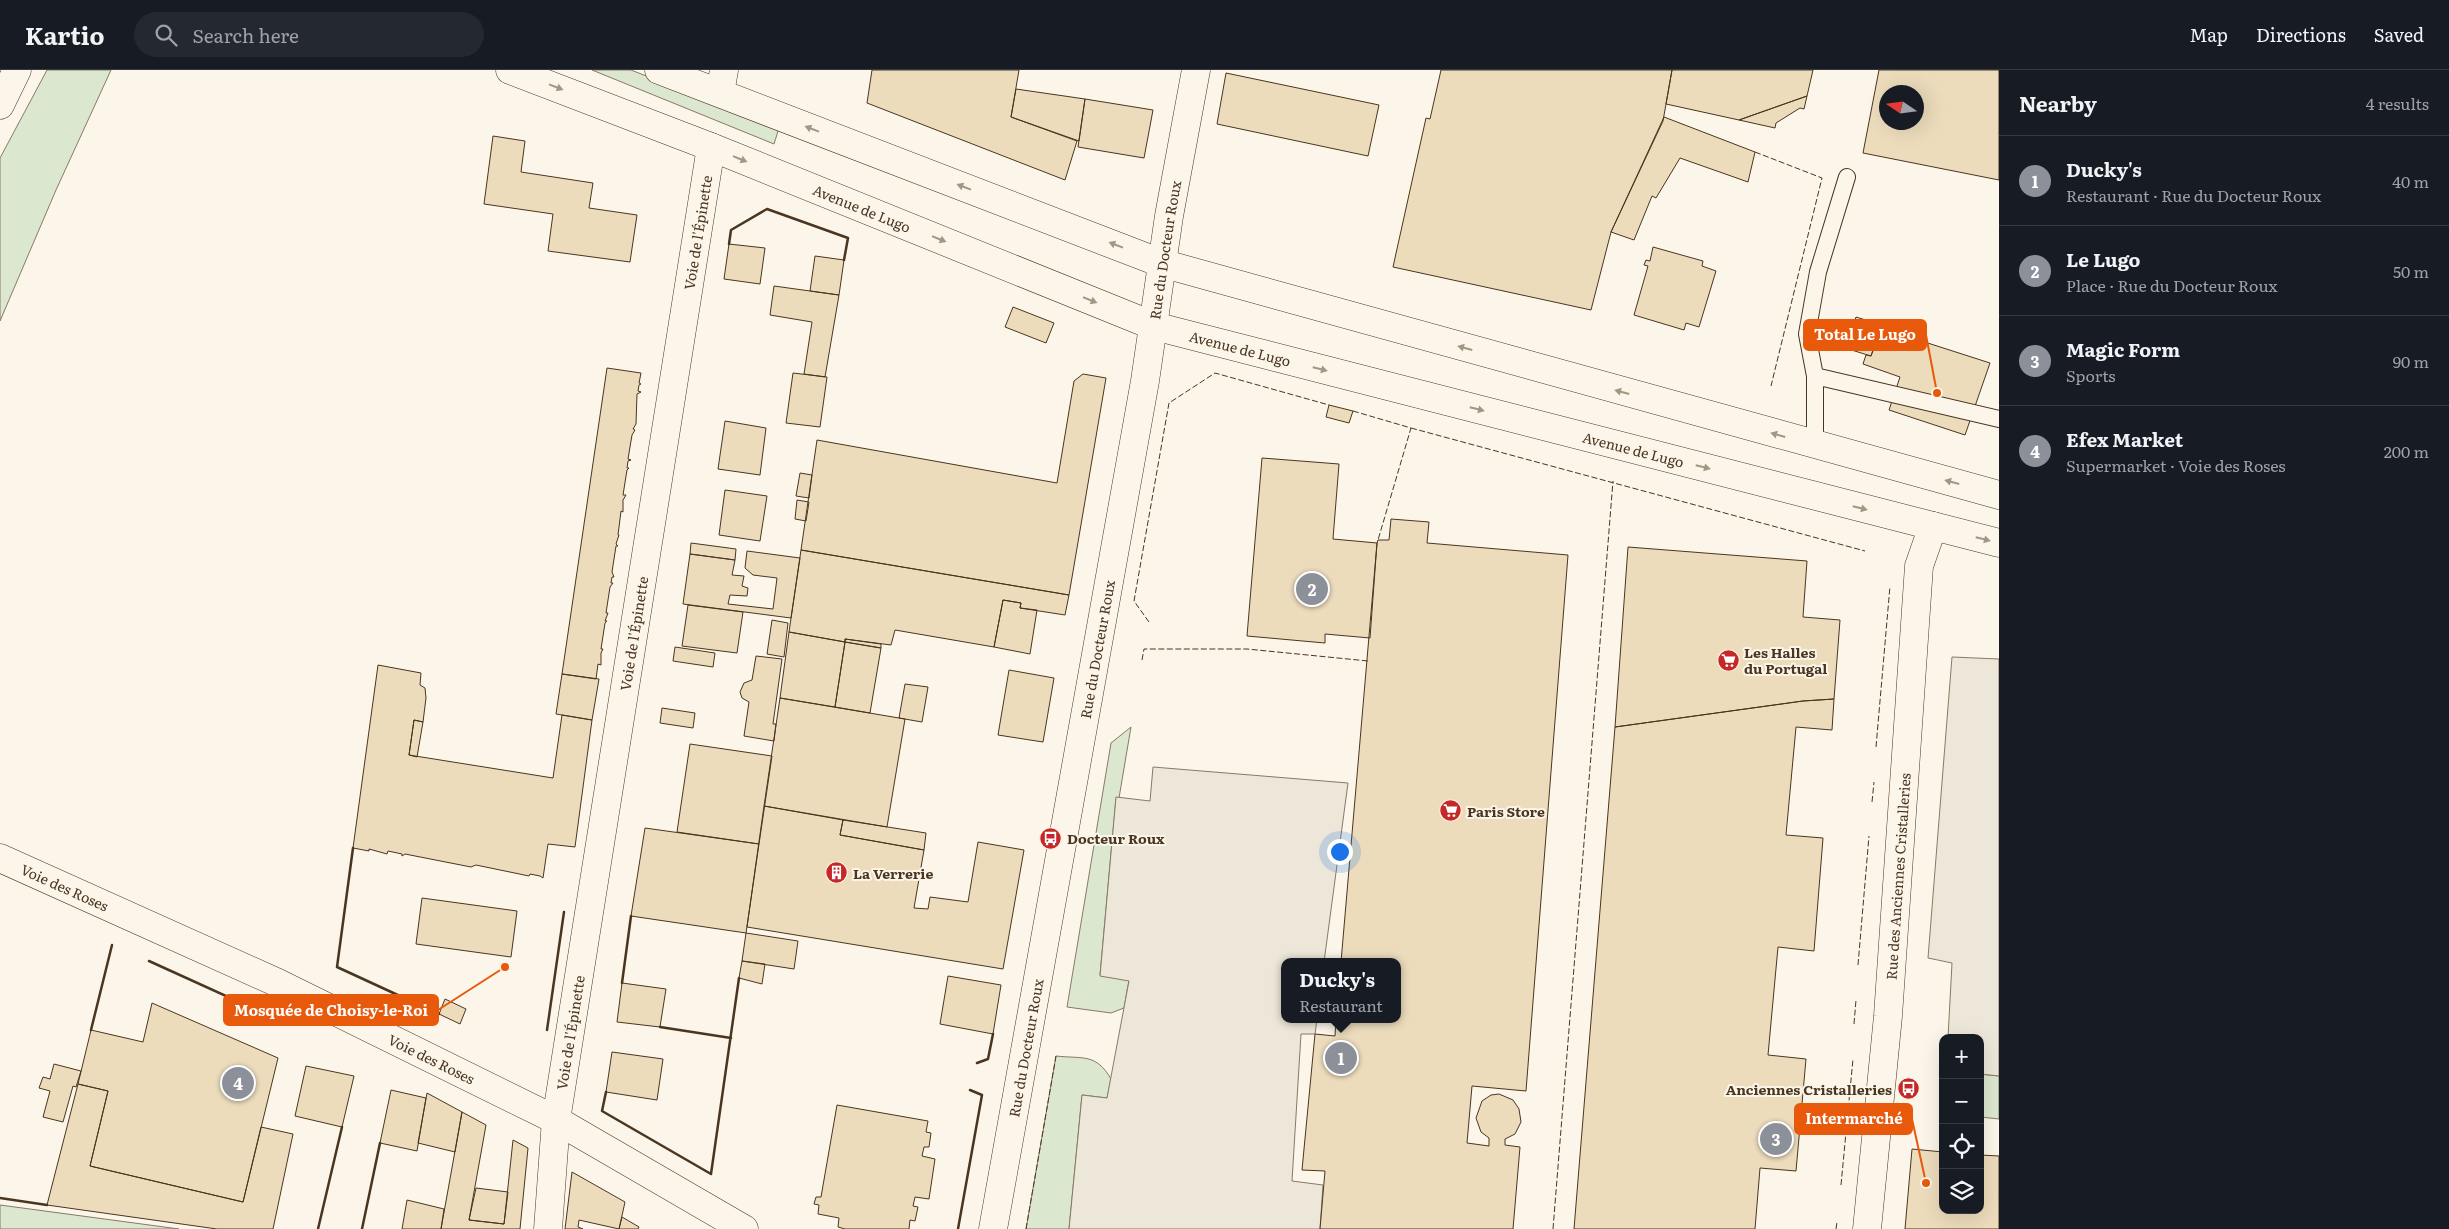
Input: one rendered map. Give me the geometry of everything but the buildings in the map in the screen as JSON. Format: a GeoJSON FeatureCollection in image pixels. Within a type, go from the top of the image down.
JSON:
{"type":"FeatureCollection","features":[{"type":"Feature","properties":{"kind":"street"},"geometry":{"type":"LineString","coordinates":[[0,105],[18,70]]}},
{"type":"Feature","properties":{"kind":"street","name":"Avenue de Lugo"},"geometry":{"type":"LineString","coordinates":[[510,70],[711,147],[1154,326],[1999,543]]}},
{"type":"Feature","properties":{"kind":"street"},"geometry":{"type":"LineString","coordinates":[[659,70],[722,81],[1161,263],[1999,495]]}},
{"type":"Feature","properties":{"kind":"street","name":"Rue du Docteur Roux"},"geometry":{"type":"LineString","coordinates":[[992,1229],[1154,326],[1161,263],[1196,70]]}},
{"type":"Feature","properties":{"kind":"street","name":"Voie de l'Épinette"},"geometry":{"type":"LineString","coordinates":[[548,1229],[556,1120],[711,147]]}},
{"type":"Feature","properties":{"kind":"street","name":"Rue des Anciennes Cristalleries"},"geometry":{"type":"LineString","coordinates":[[1867,1229],[1888,1016],[1920,566],[1933,526]]}},
{"type":"Feature","properties":{"kind":"street","name":"Voie des Roses"},"geometry":{"type":"LineString","coordinates":[[0,858],[278,983],[556,1120],[744,1229]]}},
{"type":"Feature","properties":{"kind":"lane"},"geometry":{"type":"LineString","coordinates":[[1814,445],[1814,376],[1807,334],[1818,272],[1847,177]]}},
{"type":"Feature","properties":{"kind":"lane"},"geometry":{"type":"LineString","coordinates":[[1814,376],[1999,419]]}},
{"type":"Feature","properties":{"kind":"green space"},"geometry":{"type":"Polygon","coordinates":[[[47,70],[111,70],[56,190],[0,321],[0,158],[47,70]]]}},
{"type":"Feature","properties":{"kind":"green space"},"geometry":{"type":"Polygon","coordinates":[[[592,70],[631,70],[779,128],[774,144],[592,70]]]}},
{"type":"Feature","properties":{"kind":"green space"},"geometry":{"type":"Polygon","coordinates":[[[1131,727],[1119,798],[1116,798],[1100,975],[1129,980],[1124,1008],[1111,1013],[1067,1007],[1111,743],[1131,727]]]}},
{"type":"Feature","properties":{"kind":"green space"},"geometry":{"type":"Polygon","coordinates":[[[1056,1056],[1094,1061],[1100,1065],[1111,1079],[1107,1098],[1082,1095],[1069,1229],[1026,1229],[1056,1056]]]}},
{"type":"Feature","properties":{"kind":"green space"},"geometry":{"type":"Polygon","coordinates":[[[1984,1074],[1999,1076],[1999,1119],[1984,1117],[1984,1074]]]}},
{"type":"Feature","properties":{"kind":"green space"},"geometry":{"type":"Polygon","coordinates":[[[0,1205],[179,1229],[0,1229],[0,1205]]]}},
{"type":"Feature","properties":{"kind":"shaded area"},"geometry":{"type":"Polygon","coordinates":[[[1952,657],[1999,659],[1999,1076],[1984,1074],[1984,1034],[1948,1034],[1952,963],[1928,958],[1952,657]]]}},
{"type":"Feature","properties":{"kind":"shaded area"},"geometry":{"type":"Polygon","coordinates":[[[1153,767],[1348,783],[1325,958],[1281,958],[1281,1023],[1316,1023],[1315,1034],[1301,1034],[1292,1181],[1323,1185],[1320,1229],[1069,1229],[1082,1095],[1107,1098],[1129,981],[1100,976],[1116,797],[1150,801],[1153,767]]]}},
{"type":"Feature","properties":{"kind":"fence"},"geometry":{"type":"LineString","coordinates":[[1755,152],[1822,178],[1771,386]]}},
{"type":"Feature","properties":{"kind":"fence"},"geometry":{"type":"LineString","coordinates":[[1149,622],[1134,601],[1169,403],[1215,373],[1329,405]]}},
{"type":"Feature","properties":{"kind":"fence"},"geometry":{"type":"LineString","coordinates":[[1353,411],[1411,428],[1378,540]]}},
{"type":"Feature","properties":{"kind":"fence"},"geometry":{"type":"LineString","coordinates":[[1411,428],[1865,551]]}},
{"type":"Feature","properties":{"kind":"fence"},"geometry":{"type":"LineString","coordinates":[[1553,1229],[1613,481]]}},
{"type":"Feature","properties":{"kind":"fence"},"geometry":{"type":"LineString","coordinates":[[1876,747],[1890,586]]}},
{"type":"Feature","properties":{"kind":"fence"},"geometry":{"type":"LineString","coordinates":[[1142,660],[1144,649],[1247,649],[1368,661]]}},
{"type":"Feature","properties":{"kind":"fence"},"geometry":{"type":"LineString","coordinates":[[1872,802],[1874,782]]}},
{"type":"Feature","properties":{"kind":"fence"},"geometry":{"type":"LineString","coordinates":[[1858,965],[1869,836]]}},
{"type":"Feature","properties":{"kind":"fence"},"geometry":{"type":"LineString","coordinates":[[1854,1024],[1856,1000]]}},
{"type":"Feature","properties":{"kind":"fence"},"geometry":{"type":"LineString","coordinates":[[1026,1229],[1056,1056]]}},
{"type":"Feature","properties":{"kind":"fence"},"geometry":{"type":"LineString","coordinates":[[1841,1185],[1853,1059]]}},
{"type":"Feature","properties":{"kind":"fence"},"geometry":{"type":"LineString","coordinates":[[1836,1229],[1837,1222]]}},
{"type":"Feature","properties":{"kind":"wall"},"geometry":{"type":"LineString","coordinates":[[729,244],[731,230],[767,209],[848,238],[844,260]]}},
{"type":"Feature","properties":{"kind":"wall"},"geometry":{"type":"LineString","coordinates":[[353,848],[337,967],[439,1014]]}},
{"type":"Feature","properties":{"kind":"wall"},"geometry":{"type":"LineString","coordinates":[[547,1030],[564,912]]}},
{"type":"Feature","properties":{"kind":"wall"},"geometry":{"type":"LineString","coordinates":[[622,983],[631,916]]}},
{"type":"Feature","properties":{"kind":"wall"},"geometry":{"type":"LineString","coordinates":[[91,1030],[112,945]]}},
{"type":"Feature","properties":{"kind":"wall"},"geometry":{"type":"LineString","coordinates":[[149,961],[261,1012]]}},
{"type":"Feature","properties":{"kind":"wall"},"geometry":{"type":"LineString","coordinates":[[606,1092],[602,1111],[711,1174],[739,978]]}},
{"type":"Feature","properties":{"kind":"wall"},"geometry":{"type":"LineString","coordinates":[[660,1027],[731,1038]]}},
{"type":"Feature","properties":{"kind":"wall"},"geometry":{"type":"LineString","coordinates":[[977,1063],[988,1059],[993,1034]]}},
{"type":"Feature","properties":{"kind":"wall"},"geometry":{"type":"LineString","coordinates":[[958,1229],[982,1095],[970,1090]]}},
{"type":"Feature","properties":{"kind":"wall"},"geometry":{"type":"LineString","coordinates":[[318,1229],[342,1127]]}},
{"type":"Feature","properties":{"kind":"wall"},"geometry":{"type":"LineString","coordinates":[[362,1229],[380,1143]]}},
{"type":"Feature","properties":{"kind":"wall"},"geometry":{"type":"LineString","coordinates":[[0,1198],[47,1205]]}},
{"type":"Feature","properties":{"kind":"place","name":"Total Le Lugo"},"geometry":{"type":"Point","coordinates":[1937,393]}},
{"type":"Feature","properties":{"kind":"place","name":"Le Lugo"},"geometry":{"type":"Point","coordinates":[1312,589]}},
{"type":"Feature","properties":{"kind":"place","name":"Les Halles du Portugal"},"geometry":{"type":"Point","coordinates":[1728,660]}},
{"type":"Feature","properties":{"kind":"place","name":"Paris Store"},"geometry":{"type":"Point","coordinates":[1451,811]}},
{"type":"Feature","properties":{"kind":"place","name":"Docteur Roux"},"geometry":{"type":"Point","coordinates":[1051,838]}},
{"type":"Feature","properties":{"kind":"place","name":"La Verrerie"},"geometry":{"type":"Point","coordinates":[837,873]}},
{"type":"Feature","properties":{"kind":"place","name":"Mosquée de Choisy-le-Roi"},"geometry":{"type":"Point","coordinates":[505,967]}},
{"type":"Feature","properties":{"kind":"place","name":"Ducky's"},"geometry":{"type":"Point","coordinates":[1341,1058]}},
{"type":"Feature","properties":{"kind":"place","name":"Efex Market"},"geometry":{"type":"Point","coordinates":[238,1083]}},
{"type":"Feature","properties":{"kind":"place","name":"Anciennes Cristalleries"},"geometry":{"type":"Point","coordinates":[1908,1089]}},
{"type":"Feature","properties":{"kind":"place","name":"Magic Form"},"geometry":{"type":"Point","coordinates":[1776,1139]}},
{"type":"Feature","properties":{"kind":"place","name":"Intermarché"},"geometry":{"type":"Point","coordinates":[1926,1183]}}]}
